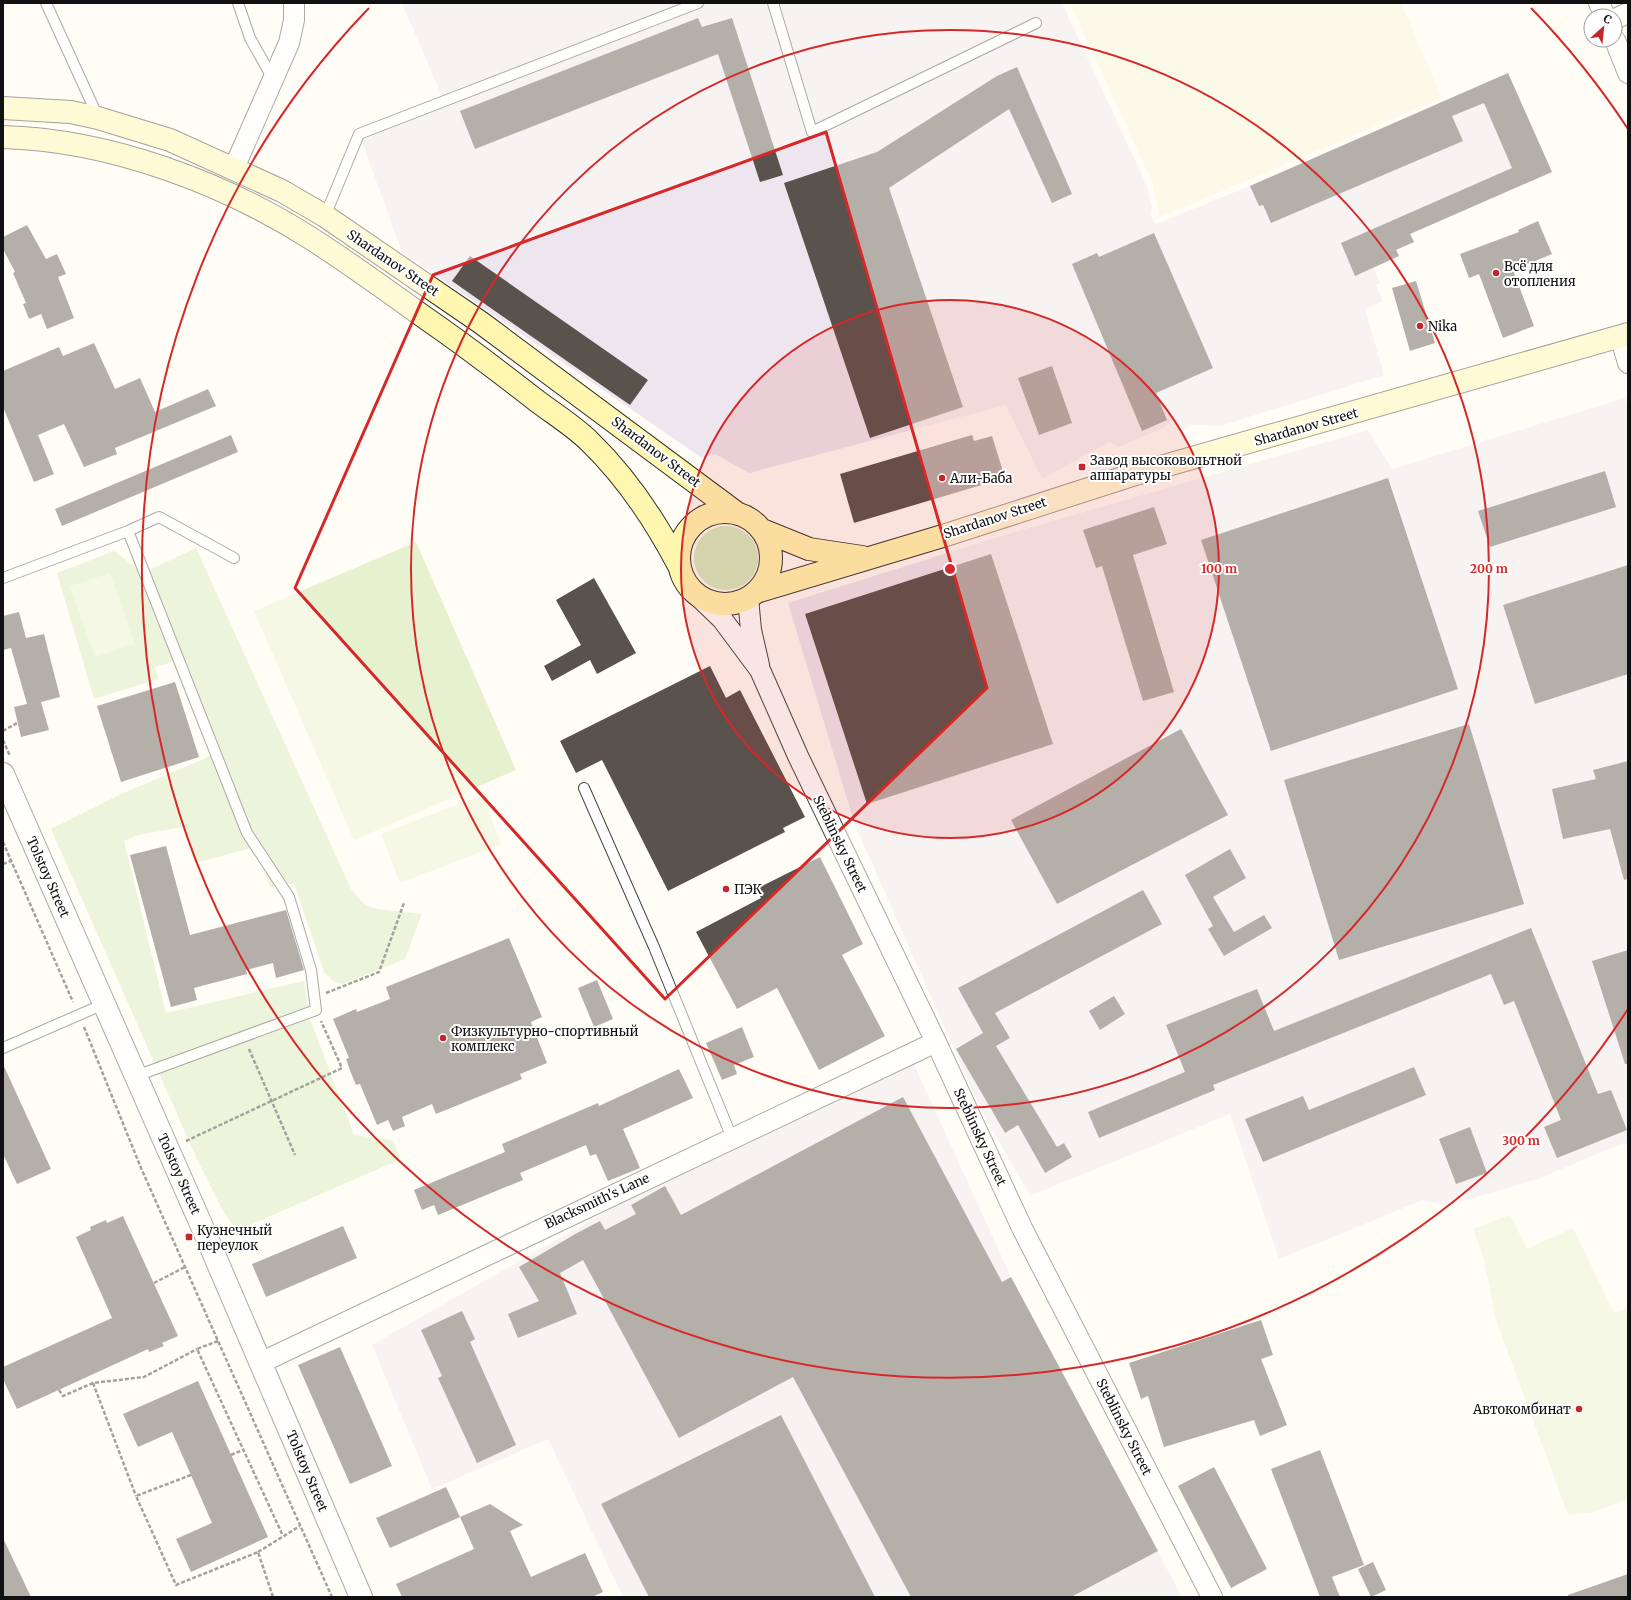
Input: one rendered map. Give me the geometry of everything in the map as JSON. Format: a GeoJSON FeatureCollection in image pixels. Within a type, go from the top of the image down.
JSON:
{"type":"FeatureCollection","features":[{"type":"Feature","properties":{"kind":"main road","name":"Shardanov Street"},"geometry":{"type":"LineString","coordinates":[[3,108],[71,112],[98,118],[170,140],[282,191],[325,216],[480,322],[738,514]]}},
{"type":"Feature","properties":{"kind":"main road","name":"Shardanov Street"},"geometry":{"type":"LineString","coordinates":[[3,137],[73,143],[162,166],[260,210],[314,240],[466,346],[589,441],[642,503],[661,532],[679,566]]}},
{"type":"Feature","properties":{"kind":"main road","name":"Shardanov Street"},"geometry":{"type":"LineString","coordinates":[[752,595],[1129,476],[1624,335]]}},
{"type":"Feature","properties":{"kind":"main road"},"geometry":{"type":"LineString","coordinates":[[727,511],[738,514],[755,523],[762,530],[768,542],[771,555],[770,569],[765,582],[752,595],[736,603],[722,604],[709,602],[697,595],[685,582],[679,566],[678,554],[681,543],[686,532],[694,523],[704,516],[715,512],[727,511]]}},
{"type":"Feature","properties":{"kind":"main road"},"geometry":{"type":"LineString","coordinates":[[762,530],[809,549],[869,558]]}},
{"type":"Feature","properties":{"kind":"street"},"geometry":{"type":"LineString","coordinates":[[234,168],[289,43],[294,20],[294,3]]}},
{"type":"Feature","properties":{"kind":"street"},"geometry":{"type":"LineString","coordinates":[[1618,48],[1628,73]]}},
{"type":"Feature","properties":{"kind":"street"},"geometry":{"type":"LineString","coordinates":[[1624,335],[1628,363]]}},
{"type":"Feature","properties":{"kind":"street"},"geometry":{"type":"LineString","coordinates":[[697,595],[722,619],[760,670]]}},
{"type":"Feature","properties":{"kind":"street"},"geometry":{"type":"LineString","coordinates":[[752,595],[751,630],[760,670]]}},
{"type":"Feature","properties":{"kind":"street","name":"Steblinsky Street"},"geometry":{"type":"LineString","coordinates":[[760,670],[801,763],[936,1042],[1022,1228],[1212,1597]]}},
{"type":"Feature","properties":{"kind":"street","name":"Tolstoy Street"},"geometry":{"type":"LineString","coordinates":[[3,774],[136,1076],[361,1597]]}},
{"type":"Feature","properties":{"kind":"street","name":"Blacksmith's Lane"},"geometry":{"type":"LineString","coordinates":[[260,1362],[936,1042]]}},
{"type":"Feature","properties":{"kind":"lane"},"geometry":{"type":"LineString","coordinates":[[46,3],[98,118]]}},
{"type":"Feature","properties":{"kind":"lane"},"geometry":{"type":"LineString","coordinates":[[238,3],[250,38],[273,79]]}},
{"type":"Feature","properties":{"kind":"lane"},"geometry":{"type":"LineString","coordinates":[[325,216],[359,134],[698,3]]}},
{"type":"Feature","properties":{"kind":"lane"},"geometry":{"type":"LineString","coordinates":[[773,3],[812,132],[1036,23]]}},
{"type":"Feature","properties":{"kind":"lane"},"geometry":{"type":"LineString","coordinates":[[3,578],[128,531],[159,517],[234,558]]}},
{"type":"Feature","properties":{"kind":"lane"},"geometry":{"type":"LineString","coordinates":[[128,531],[247,833],[289,897],[311,970],[316,1010],[136,1076]]}},
{"type":"Feature","properties":{"kind":"lane"},"geometry":{"type":"LineString","coordinates":[[584,788],[654,947],[732,1138]]}},
{"type":"Feature","properties":{"kind":"lane"},"geometry":{"type":"LineString","coordinates":[[3,1048],[104,1004]]}},
{"type":"Feature","properties":{"kind":"path"},"geometry":{"type":"LineString","coordinates":[[3,731],[17,723]]}},
{"type":"Feature","properties":{"kind":"path"},"geometry":{"type":"LineString","coordinates":[[3,842],[79,1015],[141,1168],[332,1597]]}},
{"type":"Feature","properties":{"kind":"path"},"geometry":{"type":"LineString","coordinates":[[3,864],[11,861]]}},
{"type":"Feature","properties":{"kind":"path"},"geometry":{"type":"LineString","coordinates":[[315,998],[379,972],[404,903]]}},
{"type":"Feature","properties":{"kind":"path"},"geometry":{"type":"LineString","coordinates":[[181,1144],[342,1068],[316,1010]]}},
{"type":"Feature","properties":{"kind":"path"},"geometry":{"type":"LineString","coordinates":[[244,1036],[294,1155]]}},
{"type":"Feature","properties":{"kind":"path"},"geometry":{"type":"LineString","coordinates":[[154,1283],[185,1267]]}},
{"type":"Feature","properties":{"kind":"path"},"geometry":{"type":"LineString","coordinates":[[59,1390],[63,1396],[93,1383],[144,1377],[197,1349],[218,1341]]}},
{"type":"Feature","properties":{"kind":"path"},"geometry":{"type":"LineString","coordinates":[[197,1349],[283,1536]]}},
{"type":"Feature","properties":{"kind":"path"},"geometry":{"type":"LineString","coordinates":[[93,1383],[136,1496],[176,1585],[258,1552],[300,1526]]}},
{"type":"Feature","properties":{"kind":"path"},"geometry":{"type":"LineString","coordinates":[[231,1455],[243,1450]]}},
{"type":"Feature","properties":{"kind":"path"},"geometry":{"type":"LineString","coordinates":[[136,1496],[191,1475]]}},
{"type":"Feature","properties":{"kind":"path"},"geometry":{"type":"LineString","coordinates":[[258,1552],[272,1597]]}},
{"type":"Feature","properties":{"kind":"highlighted area"},"geometry":{"type":"Polygon","coordinates":[[[826,132],[987,688],[665,999],[295,588],[433,275],[826,132]]]}},
{"type":"Feature","properties":{"kind":"shaded area"},"geometry":{"type":"Polygon","coordinates":[[[402,3],[1062,3],[1147,186],[1152,208],[1151,216],[1156,224],[1250,186],[1508,73],[1552,172],[1411,234],[1414,242],[1393,240],[1399,256],[1374,268],[1380,283],[1376,285],[1383,301],[1365,309],[1384,375],[1220,426],[1192,425],[1182,431],[1174,418],[1165,427],[1119,447],[1109,442],[1042,479],[1006,405],[749,473],[715,454],[702,458],[402,252],[359,134],[444,101],[402,3]]]}},
{"type":"Feature","properties":{"kind":"shaded area"},"geometry":{"type":"Polygon","coordinates":[[[1070,3],[1401,3],[1442,98],[1160,217],[1153,184],[1070,3]]]}},
{"type":"Feature","properties":{"kind":"shaded area","name":"Завод высоковольтной аппаратуры"},"geometry":{"type":"Polygon","coordinates":[[[1625,398],[1628,407],[1628,1144],[1623,1143],[1538,1179],[1446,1206],[1423,1200],[1279,1259],[1230,1114],[1030,1196],[983,1114],[855,825],[788,603],[1008,534],[1368,430],[1392,469],[1625,398]]]}},
{"type":"Feature","properties":{"kind":"shaded area"},"geometry":{"type":"Polygon","coordinates":[[[912,1060],[1011,1277],[1182,1597],[623,1597],[548,1439],[432,1489],[372,1345],[658,1182],[912,1060]]]}},
{"type":"Feature","properties":{"kind":"green space"},"geometry":{"type":"Polygon","coordinates":[[[726,526],[744,532],[752,540],[758,558],[752,576],[744,584],[726,590],[708,584],[700,576],[694,558],[700,540],[708,532],[726,526]]]}},
{"type":"Feature","properties":{"kind":"green space"},"geometry":{"type":"Polygon","coordinates":[[[416,542],[516,770],[354,840],[254,611],[416,542]]]}},
{"type":"Feature","properties":{"kind":"green space"},"geometry":{"type":"Polygon","coordinates":[[[196,548],[351,889],[365,905],[377,909],[422,914],[405,959],[342,984],[333,981],[324,972],[294,883],[270,887],[255,847],[195,863],[183,827],[138,835],[124,841],[166,1013],[304,981],[310,1019],[354,1135],[392,1140],[401,1159],[236,1231],[221,1207],[196,1157],[51,829],[121,794],[204,759],[219,749],[183,659],[155,667],[158,679],[94,699],[57,573],[114,551],[143,573],[196,548]]]}},
{"type":"Feature","properties":{"kind":"green space"},"geometry":{"type":"Polygon","coordinates":[[[110,573],[135,644],[95,657],[70,586],[110,573]]]}},
{"type":"Feature","properties":{"kind":"green space"},"geometry":{"type":"Polygon","coordinates":[[[482,795],[501,844],[400,883],[381,834],[482,795]]]}},
{"type":"Feature","properties":{"kind":"green space","name":"Автокомбинат"},"geometry":{"type":"Polygon","coordinates":[[[1510,1215],[1527,1249],[1573,1228],[1614,1313],[1628,1308],[1628,1499],[1594,1512],[1568,1515],[1496,1320],[1484,1259],[1473,1229],[1510,1215]]]}},
{"type":"Feature","properties":{"kind":"building"},"geometry":{"type":"Polygon","coordinates":[[[698,18],[702,27],[732,18],[783,175],[760,182],[718,54],[475,149],[460,111],[698,18]]]}},
{"type":"Feature","properties":{"kind":"building"},"geometry":{"type":"Polygon","coordinates":[[[1017,67],[1072,194],[1052,203],[1009,109],[889,188],[963,407],[870,438],[784,183],[877,152],[997,76],[1017,67]]]}},
{"type":"Feature","properties":{"kind":"building"},"geometry":{"type":"Polygon","coordinates":[[[1508,73],[1552,172],[1410,234],[1414,242],[1396,250],[1399,256],[1355,276],[1341,243],[1512,168],[1484,103],[1452,116],[1463,141],[1271,223],[1263,205],[1259,206],[1250,186],[1508,73]]]}},
{"type":"Feature","properties":{"kind":"building"},"geometry":{"type":"Polygon","coordinates":[[[1538,221],[1552,254],[1513,270],[1534,326],[1503,338],[1479,274],[1469,278],[1460,254],[1519,232],[1518,230],[1538,221]]]}},
{"type":"Feature","properties":{"kind":"building"},"geometry":{"type":"Polygon","coordinates":[[[27,225],[46,259],[57,254],[66,274],[58,277],[74,318],[47,329],[41,314],[29,319],[23,304],[26,303],[13,273],[15,272],[3,249],[3,237],[27,225]]]}},
{"type":"Feature","properties":{"kind":"building"},"geometry":{"type":"Polygon","coordinates":[[[1154,233],[1213,368],[1156,393],[1167,420],[1142,431],[1072,264],[1097,253],[1099,257],[1154,233]]]}},
{"type":"Feature","properties":{"kind":"building"},"geometry":{"type":"Polygon","coordinates":[[[470,256],[648,380],[630,405],[452,281],[470,256]]]}},
{"type":"Feature","properties":{"kind":"building"},"geometry":{"type":"Polygon","coordinates":[[[1416,281],[1435,343],[1410,351],[1392,288],[1416,281]]]}},
{"type":"Feature","properties":{"kind":"building"},"geometry":{"type":"Polygon","coordinates":[[[94,343],[115,389],[140,378],[155,412],[208,389],[216,406],[115,448],[117,454],[84,467],[64,424],[38,435],[54,474],[34,482],[3,407],[3,371],[59,347],[63,356],[94,343]]]}},
{"type":"Feature","properties":{"kind":"building"},"geometry":{"type":"Polygon","coordinates":[[[1052,366],[1072,423],[1039,435],[1018,378],[1052,366]]]}},
{"type":"Feature","properties":{"kind":"building"},"geometry":{"type":"Polygon","coordinates":[[[231,435],[238,452],[62,526],[55,509],[231,435]]]}},
{"type":"Feature","properties":{"kind":"building"},"geometry":{"type":"Polygon","coordinates":[[[972,435],[974,441],[992,436],[1005,478],[854,523],[840,474],[972,435]]]}},
{"type":"Feature","properties":{"kind":"building"},"geometry":{"type":"Polygon","coordinates":[[[1605,471],[1616,507],[1490,547],[1478,511],[1605,471]]]}},
{"type":"Feature","properties":{"kind":"building"},"geometry":{"type":"Polygon","coordinates":[[[1388,478],[1458,689],[1271,751],[1201,540],[1388,478]]]}},
{"type":"Feature","properties":{"kind":"building"},"geometry":{"type":"Polygon","coordinates":[[[1154,507],[1167,544],[1133,555],[1174,692],[1143,701],[1102,566],[1096,568],[1083,530],[1154,507]]]}},
{"type":"Feature","properties":{"kind":"building"},"geometry":{"type":"Polygon","coordinates":[[[991,554],[1053,744],[867,804],[805,614],[991,554]]]}},
{"type":"Feature","properties":{"kind":"building"},"geometry":{"type":"Polygon","coordinates":[[[1628,565],[1628,674],[1535,704],[1503,605],[1628,565]]]}},
{"type":"Feature","properties":{"kind":"building"},"geometry":{"type":"Polygon","coordinates":[[[594,578],[636,653],[597,674],[590,660],[552,681],[544,666],[581,645],[556,600],[594,578]]]}},
{"type":"Feature","properties":{"kind":"building"},"geometry":{"type":"Polygon","coordinates":[[[19,612],[26,638],[44,634],[60,697],[41,702],[49,730],[21,737],[14,707],[27,704],[11,648],[3,650],[3,616],[19,612]]]}},
{"type":"Feature","properties":{"kind":"building"},"geometry":{"type":"Polygon","coordinates":[[[710,666],[726,698],[740,690],[805,817],[783,828],[785,832],[668,891],[602,760],[576,773],[560,741],[710,666]]]}},
{"type":"Feature","properties":{"kind":"building"},"geometry":{"type":"Polygon","coordinates":[[[175,682],[199,757],[121,782],[97,706],[175,682]]]}},
{"type":"Feature","properties":{"kind":"building"},"geometry":{"type":"Polygon","coordinates":[[[1469,724],[1524,904],[1339,960],[1284,780],[1469,724]]]}},
{"type":"Feature","properties":{"kind":"building"},"geometry":{"type":"Polygon","coordinates":[[[1181,729],[1228,815],[1057,904],[1011,820],[1181,729]]]}},
{"type":"Feature","properties":{"kind":"building"},"geometry":{"type":"Polygon","coordinates":[[[1628,761],[1628,879],[1624,880],[1610,829],[1563,839],[1552,789],[1596,779],[1593,770],[1628,761]]]}},
{"type":"Feature","properties":{"kind":"building"},"geometry":{"type":"Polygon","coordinates":[[[166,846],[190,935],[286,910],[304,970],[276,978],[273,963],[246,970],[247,974],[194,988],[197,1000],[171,1007],[130,855],[166,846]]]}},
{"type":"Feature","properties":{"kind":"building"},"geometry":{"type":"Polygon","coordinates":[[[1230,849],[1246,878],[1213,897],[1234,932],[1264,915],[1272,928],[1224,956],[1208,929],[1213,926],[1185,875],[1230,849]]]}},
{"type":"Feature","properties":{"kind":"building"},"geometry":{"type":"Polygon","coordinates":[[[820,857],[863,944],[842,955],[885,1036],[819,1070],[777,988],[737,1009],[696,932],[761,898],[756,889],[820,857]]]}},
{"type":"Feature","properties":{"kind":"building"},"geometry":{"type":"Polygon","coordinates":[[[1143,890],[1162,924],[995,1013],[1010,1038],[996,1046],[1057,1147],[1064,1143],[1072,1157],[1045,1173],[1018,1125],[1005,1133],[956,1049],[983,1033],[958,988],[1143,890]]]}},
{"type":"Feature","properties":{"kind":"building"},"geometry":{"type":"Polygon","coordinates":[[[1531,928],[1598,1094],[1611,1090],[1627,1130],[1557,1158],[1544,1127],[1561,1120],[1514,1001],[1504,1005],[1491,974],[1213,1085],[1215,1090],[1099,1138],[1088,1112],[1185,1072],[1166,1025],[1257,989],[1274,1031],[1531,928]]]}},
{"type":"Feature","properties":{"kind":"building"},"geometry":{"type":"Polygon","coordinates":[[[509,938],[542,1017],[531,1022],[547,1063],[520,1074],[522,1079],[436,1114],[432,1104],[402,1117],[405,1126],[393,1131],[388,1120],[377,1125],[360,1084],[356,1085],[351,1073],[346,1059],[349,1058],[333,1019],[356,1009],[357,1012],[390,999],[386,987],[509,938]]]}},
{"type":"Feature","properties":{"kind":"building"},"geometry":{"type":"Polygon","coordinates":[[[1628,950],[1628,1064],[1625,1064],[1592,961],[1628,950]]]}},
{"type":"Feature","properties":{"kind":"building"},"geometry":{"type":"Polygon","coordinates":[[[597,980],[613,1019],[594,1027],[578,988],[597,980]]]}},
{"type":"Feature","properties":{"kind":"building"},"geometry":{"type":"Polygon","coordinates":[[[1114,996],[1125,1014],[1100,1030],[1089,1011],[1114,996]]]}},
{"type":"Feature","properties":{"kind":"building"},"geometry":{"type":"Polygon","coordinates":[[[742,1027],[754,1057],[734,1065],[737,1074],[722,1080],[706,1043],[742,1027]]]}},
{"type":"Feature","properties":{"kind":"building"},"geometry":{"type":"Polygon","coordinates":[[[3,1064],[51,1169],[17,1184],[3,1154],[3,1064]]]}},
{"type":"Feature","properties":{"kind":"building"},"geometry":{"type":"Polygon","coordinates":[[[1414,1067],[1426,1095],[1263,1162],[1245,1119],[1303,1096],[1309,1110],[1414,1067]]]}},
{"type":"Feature","properties":{"kind":"building"},"geometry":{"type":"Polygon","coordinates":[[[679,1069],[693,1098],[623,1129],[640,1168],[608,1181],[596,1154],[590,1156],[586,1145],[520,1173],[523,1180],[438,1215],[434,1205],[422,1210],[414,1190],[505,1152],[502,1144],[598,1103],[599,1106],[679,1069]]]}},
{"type":"Feature","properties":{"kind":"building"},"geometry":{"type":"Polygon","coordinates":[[[903,1097],[1002,1282],[1011,1277],[1158,1551],[1071,1597],[911,1597],[793,1377],[679,1438],[583,1260],[560,1273],[577,1314],[518,1338],[508,1314],[539,1301],[519,1267],[577,1233],[600,1221],[605,1230],[636,1214],[631,1205],[665,1186],[681,1215],[903,1097]]]}},
{"type":"Feature","properties":{"kind":"building"},"geometry":{"type":"Polygon","coordinates":[[[1470,1127],[1487,1173],[1456,1184],[1439,1139],[1470,1127]]]}},
{"type":"Feature","properties":{"kind":"building"},"geometry":{"type":"Polygon","coordinates":[[[123,1216],[178,1336],[162,1343],[164,1346],[149,1352],[148,1349],[17,1409],[3,1379],[3,1367],[112,1318],[76,1237],[91,1230],[90,1227],[106,1220],[107,1223],[123,1216]]]}},
{"type":"Feature","properties":{"kind":"building"},"geometry":{"type":"Polygon","coordinates":[[[343,1226],[357,1258],[266,1297],[252,1264],[343,1226]]]}},
{"type":"Feature","properties":{"kind":"building"},"geometry":{"type":"Polygon","coordinates":[[[462,1311],[475,1339],[470,1342],[516,1445],[477,1463],[438,1378],[442,1376],[421,1330],[462,1311]]]}},
{"type":"Feature","properties":{"kind":"building"},"geometry":{"type":"Polygon","coordinates":[[[1261,1320],[1273,1355],[1261,1359],[1287,1425],[1260,1436],[1254,1420],[1164,1447],[1148,1396],[1141,1399],[1129,1363],[1261,1320]]]}},
{"type":"Feature","properties":{"kind":"building"},"geometry":{"type":"Polygon","coordinates":[[[340,1347],[392,1466],[350,1484],[298,1365],[340,1347]]]}},
{"type":"Feature","properties":{"kind":"building"},"geometry":{"type":"Polygon","coordinates":[[[198,1381],[268,1537],[191,1572],[176,1539],[212,1523],[172,1432],[138,1447],[123,1414],[198,1381]]]}},
{"type":"Feature","properties":{"kind":"building"},"geometry":{"type":"Polygon","coordinates":[[[781,1415],[875,1597],[649,1597],[601,1504],[781,1415]]]}},
{"type":"Feature","properties":{"kind":"building"},"geometry":{"type":"Polygon","coordinates":[[[1320,1450],[1364,1565],[1332,1577],[1340,1597],[1320,1597],[1271,1469],[1320,1450]]]}},
{"type":"Feature","properties":{"kind":"building"},"geometry":{"type":"Polygon","coordinates":[[[1214,1467],[1267,1569],[1231,1588],[1178,1486],[1214,1467]]]}},
{"type":"Feature","properties":{"kind":"building"},"geometry":{"type":"Polygon","coordinates":[[[446,1487],[460,1517],[390,1548],[376,1518],[446,1487]]]}},
{"type":"Feature","properties":{"kind":"building"},"geometry":{"type":"Polygon","coordinates":[[[490,1504],[523,1525],[510,1531],[531,1577],[585,1553],[603,1592],[592,1597],[402,1597],[396,1584],[474,1549],[460,1517],[490,1504]]]}},
{"type":"Feature","properties":{"kind":"building"},"geometry":{"type":"Polygon","coordinates":[[[3,1538],[31,1597],[3,1597],[3,1538]]]}},
{"type":"Feature","properties":{"kind":"building"},"geometry":{"type":"Polygon","coordinates":[[[1373,1562],[1386,1590],[1371,1597],[1358,1569],[1373,1562]]]}},
{"type":"Feature","properties":{"kind":"building"},"geometry":{"type":"Polygon","coordinates":[[[1628,1574],[1628,1597],[1568,1597],[1568,1595],[1628,1574]]]}},
{"type":"Feature","properties":{"kind":"place","name":"Всё для отопления"},"geometry":{"type":"Point","coordinates":[1496,273]}},
{"type":"Feature","properties":{"kind":"place","name":"Nika"},"geometry":{"type":"Point","coordinates":[1420,326]}},
{"type":"Feature","properties":{"kind":"place","name":"Завод высоковольтной аппаратуры"},"geometry":{"type":"Point","coordinates":[1082,467]}},
{"type":"Feature","properties":{"kind":"place","name":"Али-Баба"},"geometry":{"type":"Point","coordinates":[942,478]}},
{"type":"Feature","properties":{"kind":"place","name":"ПЭК"},"geometry":{"type":"Point","coordinates":[726,889]}},
{"type":"Feature","properties":{"kind":"place","name":"Физкультурно-спортивный комплекс"},"geometry":{"type":"Point","coordinates":[443,1038]}},
{"type":"Feature","properties":{"kind":"place","name":"Кузнечный переулок"},"geometry":{"type":"Point","coordinates":[189,1237]}},
{"type":"Feature","properties":{"kind":"place","name":"Автокомбинат"},"geometry":{"type":"Point","coordinates":[1579,1409]}}]}
